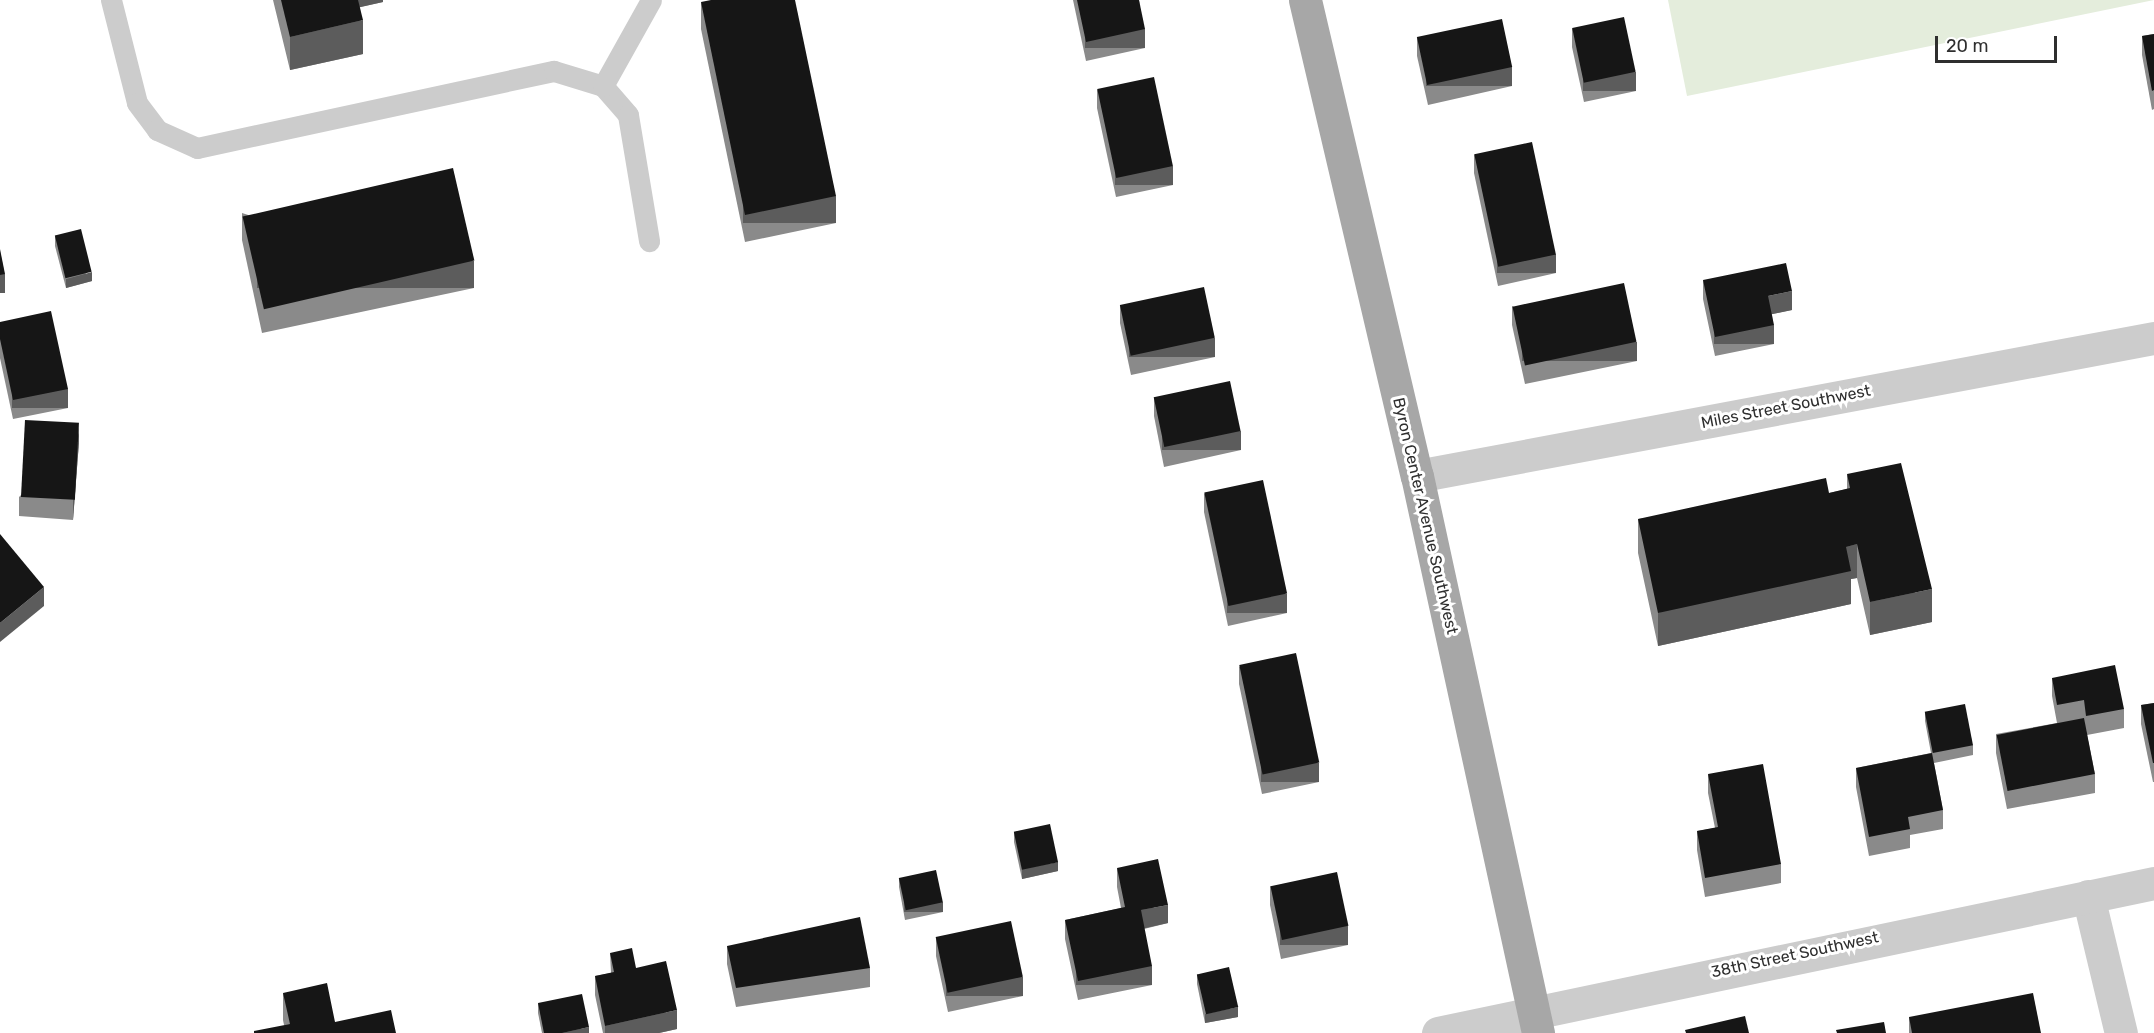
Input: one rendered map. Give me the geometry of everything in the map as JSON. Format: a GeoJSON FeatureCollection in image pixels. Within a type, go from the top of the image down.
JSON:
{"type":"FeatureCollection","features":[{"type":"Feature","properties":{"kind":"main road","name":"Byron Center Avenue Southwest"},"geometry":{"type":"LineString","coordinates":[[1305,0],[1417,476],[1535,1021]]}},
{"type":"Feature","properties":{"kind":"street","name":"Miles Street Southwest"},"geometry":{"type":"LineString","coordinates":[[1417,476],[2154,338]]}},
{"type":"Feature","properties":{"kind":"street","name":"38th Street Southwest"},"geometry":{"type":"LineString","coordinates":[[1438,1033],[1535,1021],[2154,883]]}},
{"type":"Feature","properties":{"kind":"street"},"geometry":{"type":"LineString","coordinates":[[2088,896],[2121,1033]]}},
{"type":"Feature","properties":{"kind":"lane"},"geometry":{"type":"LineString","coordinates":[[111,0],[137,103],[157,130],[197,148],[554,71],[603,86],[628,115],[649,241]]}},
{"type":"Feature","properties":{"kind":"lane"},"geometry":{"type":"LineString","coordinates":[[603,86],[651,0]]}},
{"type":"Feature","properties":{"kind":"green space"},"geometry":{"type":"Polygon","coordinates":[[[1668,0],[2154,0],[1687,96],[1668,0]]]}},
{"type":"Feature","properties":{"kind":"building"},"geometry":{"type":"Polygon","coordinates":[[[281,0],[358,0],[363,20],[290,37],[281,0]]]}},
{"type":"Feature","properties":{"kind":"building"},"geometry":{"type":"Polygon","coordinates":[[[795,0],[836,196],[745,215],[701,2],[795,0]]]}},
{"type":"Feature","properties":{"kind":"building"},"geometry":{"type":"Polygon","coordinates":[[[1077,0],[1139,0],[1145,29],[1086,42],[1077,0]]]}},
{"type":"Feature","properties":{"kind":"building"},"geometry":{"type":"Polygon","coordinates":[[[1624,17],[1636,72],[1584,83],[1572,28],[1624,17]]]}},
{"type":"Feature","properties":{"kind":"building"},"geometry":{"type":"Polygon","coordinates":[[[1502,19],[1512,67],[1427,85],[1417,37],[1502,19]]]}},
{"type":"Feature","properties":{"kind":"building"},"geometry":{"type":"Polygon","coordinates":[[[2154,34],[2154,90],[2152,91],[2142,36],[2154,34]]]}},
{"type":"Feature","properties":{"kind":"building"},"geometry":{"type":"Polygon","coordinates":[[[1154,77],[1173,166],[1116,178],[1097,89],[1154,77]]]}},
{"type":"Feature","properties":{"kind":"building"},"geometry":{"type":"Polygon","coordinates":[[[1532,142],[1556,254],[1498,267],[1474,154],[1532,142]]]}},
{"type":"Feature","properties":{"kind":"building"},"geometry":{"type":"Polygon","coordinates":[[[453,168],[474,261],[264,309],[243,217],[453,168]]]}},
{"type":"Feature","properties":{"kind":"building"},"geometry":{"type":"Polygon","coordinates":[[[81,229],[92,272],[65,278],[55,236],[81,229]]]}},
{"type":"Feature","properties":{"kind":"building"},"geometry":{"type":"Polygon","coordinates":[[[0,249],[5,274],[0,275],[0,249]]]}},
{"type":"Feature","properties":{"kind":"building"},"geometry":{"type":"Polygon","coordinates":[[[1786,263],[1792,291],[1768,296],[1774,325],[1715,337],[1703,280],[1786,263]]]}},
{"type":"Feature","properties":{"kind":"building"},"geometry":{"type":"Polygon","coordinates":[[[1624,283],[1636,342],[1525,365],[1512,307],[1624,283]]]}},
{"type":"Feature","properties":{"kind":"building"},"geometry":{"type":"Polygon","coordinates":[[[1204,287],[1215,338],[1131,356],[1120,305],[1204,287]]]}},
{"type":"Feature","properties":{"kind":"building"},"geometry":{"type":"Polygon","coordinates":[[[51,311],[68,389],[13,400],[0,339],[0,322],[51,311]]]}},
{"type":"Feature","properties":{"kind":"building"},"geometry":{"type":"Polygon","coordinates":[[[1230,381],[1241,431],[1164,447],[1154,397],[1230,381]]]}},
{"type":"Feature","properties":{"kind":"building"},"geometry":{"type":"Polygon","coordinates":[[[25,420],[79,423],[75,500],[21,497],[25,420]]]}},
{"type":"Feature","properties":{"kind":"building"},"geometry":{"type":"Polygon","coordinates":[[[1901,463],[1932,589],[1870,602],[1857,544],[1846,547],[1851,571],[1658,613],[1638,519],[1826,478],[1829,493],[1850,488],[1847,474],[1901,463]]]}},
{"type":"Feature","properties":{"kind":"building"},"geometry":{"type":"Polygon","coordinates":[[[1263,480],[1287,593],[1228,606],[1204,492],[1263,480]]]}},
{"type":"Feature","properties":{"kind":"building"},"geometry":{"type":"Polygon","coordinates":[[[0,534],[44,587],[0,623],[0,534]]]}},
{"type":"Feature","properties":{"kind":"building"},"geometry":{"type":"Polygon","coordinates":[[[1296,653],[1319,763],[1263,775],[1239,665],[1296,653]]]}},
{"type":"Feature","properties":{"kind":"building"},"geometry":{"type":"Polygon","coordinates":[[[2115,665],[2124,709],[2086,716],[2084,700],[2057,705],[2052,678],[2115,665]]]}},
{"type":"Feature","properties":{"kind":"building"},"geometry":{"type":"Polygon","coordinates":[[[2154,703],[2154,763],[2153,763],[2141,705],[2154,703]]]}},
{"type":"Feature","properties":{"kind":"building"},"geometry":{"type":"Polygon","coordinates":[[[1965,704],[1973,745],[1933,753],[1925,712],[1965,704]]]}},
{"type":"Feature","properties":{"kind":"building"},"geometry":{"type":"Polygon","coordinates":[[[2084,718],[2095,774],[2008,791],[1997,735],[2084,718]]]}},
{"type":"Feature","properties":{"kind":"building"},"geometry":{"type":"Polygon","coordinates":[[[1932,753],[1943,810],[1908,817],[1910,829],[1869,837],[1856,768],[1932,753]]]}},
{"type":"Feature","properties":{"kind":"building"},"geometry":{"type":"Polygon","coordinates":[[[1763,764],[1781,864],[1705,878],[1697,831],[1718,827],[1708,774],[1763,764]]]}},
{"type":"Feature","properties":{"kind":"building"},"geometry":{"type":"Polygon","coordinates":[[[1050,824],[1058,862],[1022,870],[1014,832],[1050,824]]]}},
{"type":"Feature","properties":{"kind":"building"},"geometry":{"type":"Polygon","coordinates":[[[1158,859],[1168,905],[1141,910],[1152,966],[1078,981],[1065,920],[1125,907],[1117,868],[1158,859]]]}},
{"type":"Feature","properties":{"kind":"building"},"geometry":{"type":"Polygon","coordinates":[[[936,870],[943,902],[906,910],[899,878],[936,870]]]}},
{"type":"Feature","properties":{"kind":"building"},"geometry":{"type":"Polygon","coordinates":[[[1337,872],[1348,926],[1282,940],[1270,886],[1337,872]]]}},
{"type":"Feature","properties":{"kind":"building"},"geometry":{"type":"Polygon","coordinates":[[[860,917],[870,968],[736,988],[727,946],[860,917]]]}},
{"type":"Feature","properties":{"kind":"building"},"geometry":{"type":"Polygon","coordinates":[[[1011,921],[1023,977],[948,993],[936,937],[1011,921]]]}},
{"type":"Feature","properties":{"kind":"building"},"geometry":{"type":"Polygon","coordinates":[[[632,948],[636,968],[666,961],[677,1010],[605,1026],[595,976],[614,972],[610,953],[632,948]]]}},
{"type":"Feature","properties":{"kind":"building"},"geometry":{"type":"Polygon","coordinates":[[[1229,967],[1238,1007],[1206,1014],[1197,974],[1229,967]]]}},
{"type":"Feature","properties":{"kind":"building"},"geometry":{"type":"Polygon","coordinates":[[[327,983],[335,1022],[391,1010],[396,1033],[254,1033],[254,1031],[290,1024],[283,993],[327,983]]]}},
{"type":"Feature","properties":{"kind":"building"},"geometry":{"type":"Polygon","coordinates":[[[2033,993],[2041,1033],[1912,1033],[1909,1017],[2033,993]]]}},
{"type":"Feature","properties":{"kind":"building"},"geometry":{"type":"Polygon","coordinates":[[[582,994],[589,1027],[562,1033],[544,1033],[538,1003],[582,994]]]}},
{"type":"Feature","properties":{"kind":"building"},"geometry":{"type":"Polygon","coordinates":[[[1745,1016],[1749,1033],[1686,1033],[1685,1030],[1745,1016]]]}},
{"type":"Feature","properties":{"kind":"building"},"geometry":{"type":"Polygon","coordinates":[[[1884,1022],[1886,1033],[1837,1033],[1836,1030],[1884,1022]]]}}]}
